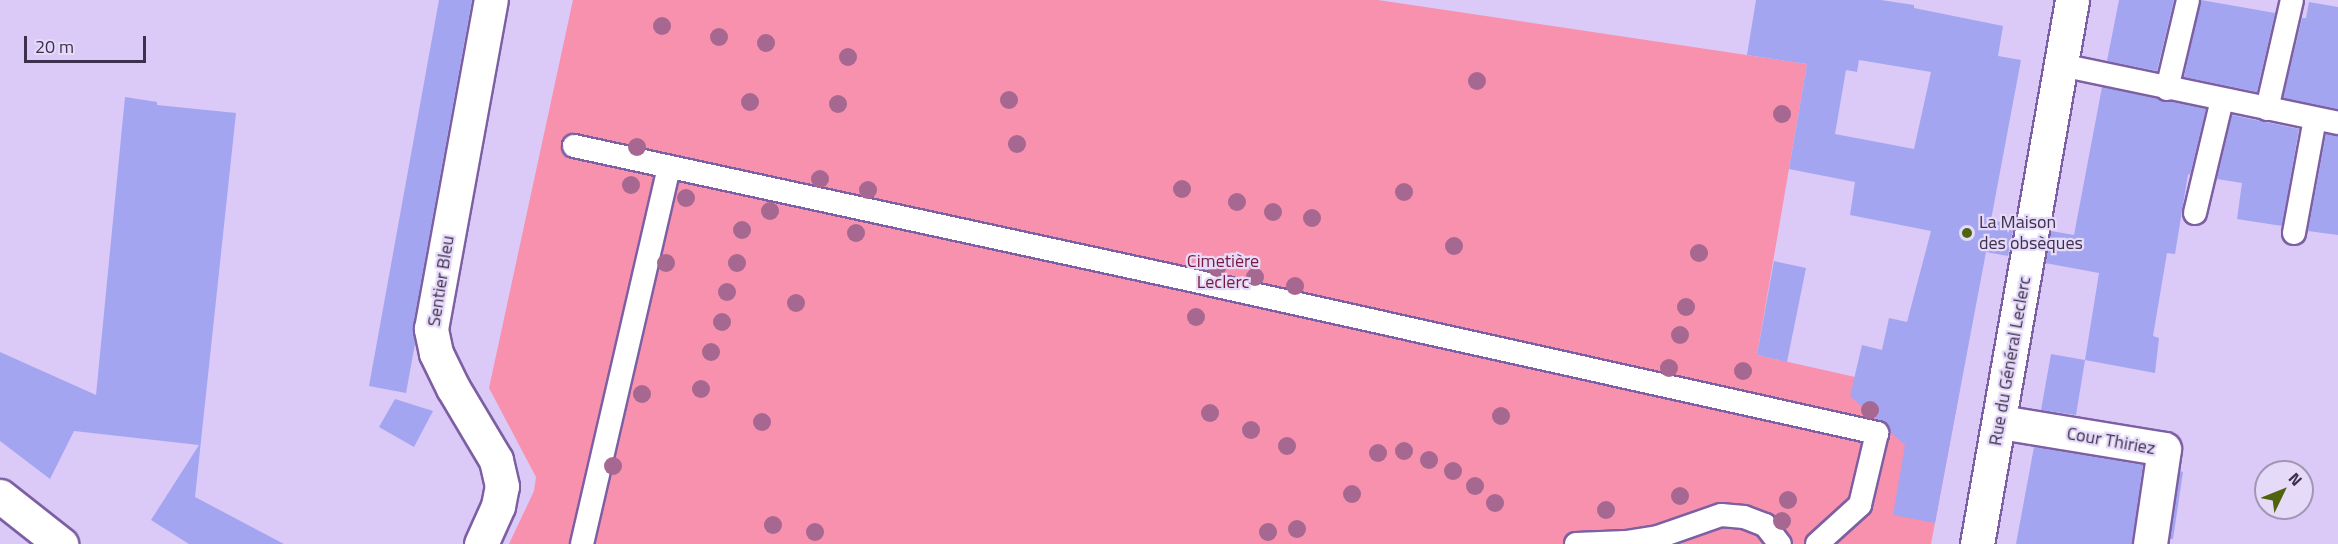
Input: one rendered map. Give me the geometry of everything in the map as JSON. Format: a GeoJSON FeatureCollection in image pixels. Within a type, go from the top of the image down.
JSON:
{"type":"FeatureCollection","features":[{"type":"Feature","properties":{"kind":"street","name":"Sentier Bleu"},"geometry":{"type":"LineString","coordinates":[[481,544],[498,506],[502,486],[496,460],[453,388],[436,352],[431,329],[491,0]]}},
{"type":"Feature","properties":{"kind":"street","name":"Rue du Général Leclerc"},"geometry":{"type":"LineString","coordinates":[[1977,544],[2073,0]]}},
{"type":"Feature","properties":{"kind":"street","name":"Cour Thiriez"},"geometry":{"type":"LineString","coordinates":[[2000,422],[2164,450],[2150,544]]}},
{"type":"Feature","properties":{"kind":"street"},"geometry":{"type":"LineString","coordinates":[[0,496],[61,544]]}},
{"type":"Feature","properties":{"kind":"lane"},"geometry":{"type":"LineString","coordinates":[[2167,89],[2188,0]]}},
{"type":"Feature","properties":{"kind":"lane"},"geometry":{"type":"LineString","coordinates":[[2267,109],[2292,0]]}},
{"type":"Feature","properties":{"kind":"lane"},"geometry":{"type":"LineString","coordinates":[[2061,64],[2167,89],[2338,123]]}},
{"type":"Feature","properties":{"kind":"lane"},"geometry":{"type":"LineString","coordinates":[[2195,213],[2222,100]]}},
{"type":"Feature","properties":{"kind":"lane"},"geometry":{"type":"LineString","coordinates":[[2294,233],[2315,119]]}},
{"type":"Feature","properties":{"kind":"lane"},"geometry":{"type":"LineString","coordinates":[[574,146],[1877,433],[1860,505],[1817,544]]}},
{"type":"Feature","properties":{"kind":"lane"},"geometry":{"type":"LineString","coordinates":[[582,544],[669,167]]}},
{"type":"Feature","properties":{"kind":"lane"},"geometry":{"type":"LineString","coordinates":[[1576,544],[1626,542],[1658,537],[1720,515],[1744,517],[1765,525],[1780,544]]}},
{"type":"Feature","properties":{"kind":"green space","name":"Cimetière Leclerc"},"geometry":{"type":"Polygon","coordinates":[[[573,0],[1378,0],[1807,64],[1757,355],[1958,400],[1931,544],[509,544],[534,491],[536,477],[489,388],[573,0]]]}},
{"type":"Feature","properties":{"kind":"building"},"geometry":{"type":"Polygon","coordinates":[[[439,0],[472,0],[413,326],[415,344],[406,393],[369,386],[439,0]]]}},
{"type":"Feature","properties":{"kind":"building"},"geometry":{"type":"Polygon","coordinates":[[[1756,0],[1881,0],[1914,5],[1914,8],[2003,26],[1998,56],[2021,60],[1991,220],[2014,225],[2008,256],[1986,252],[1935,523],[1893,515],[1905,445],[1890,432],[1886,423],[1876,419],[1850,396],[1862,345],[1882,350],[1889,318],[1907,322],[1931,231],[1850,215],[1855,182],[1789,169],[1807,64],[1747,55],[1756,0]],[[1859,60],[1857,72],[1846,70],[1835,134],[1914,149],[1931,72],[1859,60]]]}},
{"type":"Feature","properties":{"kind":"building"},"geometry":{"type":"Polygon","coordinates":[[[2119,0],[2174,0],[2157,71],[2107,61],[2119,0]]]}},
{"type":"Feature","properties":{"kind":"building"},"geometry":{"type":"Polygon","coordinates":[[[2201,0],[2275,13],[2257,92],[2184,77],[2201,0]]]}},
{"type":"Feature","properties":{"kind":"building"},"geometry":{"type":"Polygon","coordinates":[[[2309,2],[2338,7],[2338,109],[2283,98],[2302,18],[2306,18],[2309,2]]]}},
{"type":"Feature","properties":{"kind":"building"},"geometry":{"type":"Polygon","coordinates":[[[2102,87],[2206,109],[2190,175],[2188,174],[2175,254],[2167,253],[2153,336],[2159,338],[2155,373],[2085,360],[2099,273],[2045,263],[2051,231],[2074,235],[2102,87]]]}},
{"type":"Feature","properties":{"kind":"building"},"geometry":{"type":"Polygon","coordinates":[[[125,97],[157,102],[157,105],[236,113],[195,497],[284,544],[189,544],[151,520],[199,445],[74,431],[50,479],[0,441],[0,352],[96,395],[125,97]]]}},
{"type":"Feature","properties":{"kind":"building"},"geometry":{"type":"Polygon","coordinates":[[[2232,115],[2299,129],[2282,226],[2237,219],[2242,183],[2217,179],[2232,115]]]}},
{"type":"Feature","properties":{"kind":"building"},"geometry":{"type":"Polygon","coordinates":[[[2326,134],[2338,136],[2338,235],[2308,231],[2326,134]]]}},
{"type":"Feature","properties":{"kind":"building"},"geometry":{"type":"Polygon","coordinates":[[[1774,261],[1806,268],[1787,362],[1757,355],[1774,261]]]}},
{"type":"Feature","properties":{"kind":"building"},"geometry":{"type":"Polygon","coordinates":[[[2051,354],[2085,360],[2076,415],[2041,410],[2051,354]]]}},
{"type":"Feature","properties":{"kind":"building"},"geometry":{"type":"Polygon","coordinates":[[[395,399],[433,411],[414,447],[379,427],[395,399]]]}},
{"type":"Feature","properties":{"kind":"building"},"geometry":{"type":"Polygon","coordinates":[[[2034,447],[2143,465],[2132,544],[2016,544],[2034,447]]]}},
{"type":"Feature","properties":{"kind":"building"},"geometry":{"type":"Polygon","coordinates":[[[2180,471],[2183,472],[2173,539],[2170,539],[2180,471]]]}},
{"type":"Feature","properties":{"kind":"place","name":"La Maison des obsèques"},"geometry":{"type":"Point","coordinates":[1967,233]}}]}
